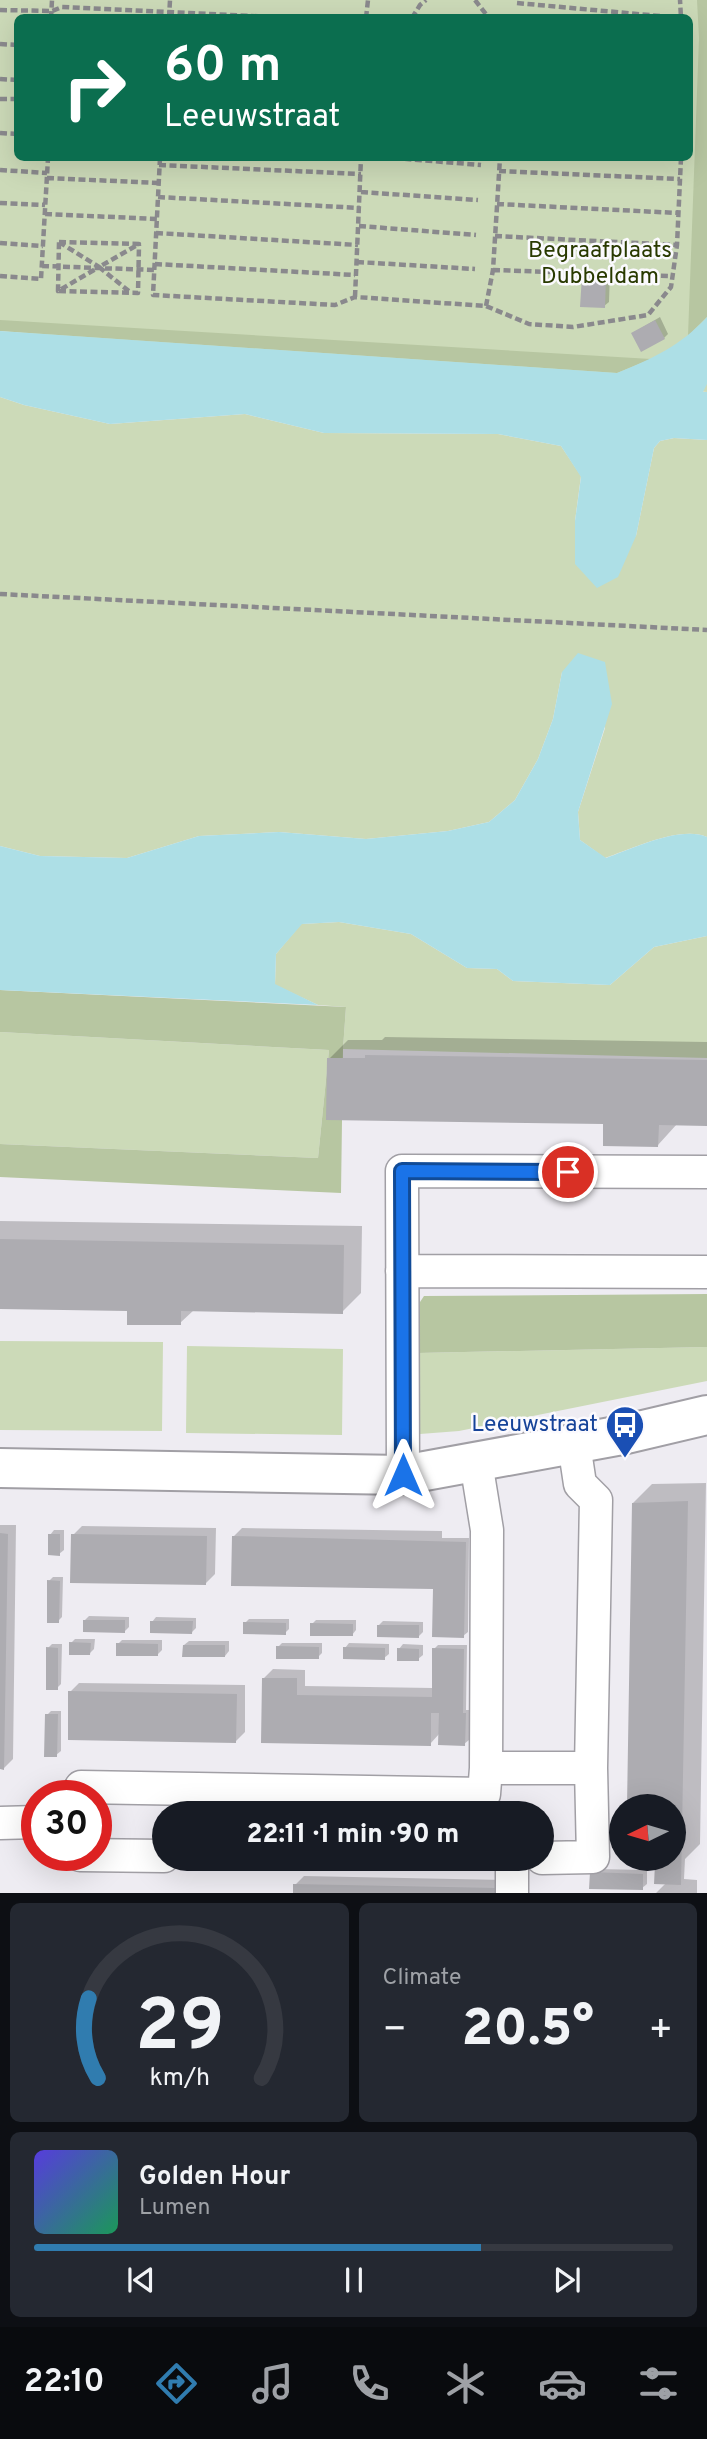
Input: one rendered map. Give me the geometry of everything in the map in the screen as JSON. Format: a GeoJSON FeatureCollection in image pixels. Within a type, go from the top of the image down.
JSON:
{"type":"FeatureCollection","features":[{"type":"Feature","properties":{"kind":"street"},"geometry":{"type":"LineString","coordinates":[[403,1475],[402,1171],[707,1172]]}},
{"type":"Feature","properties":{"kind":"street"},"geometry":{"type":"LineString","coordinates":[[402,1271],[707,1272]]}},
{"type":"Feature","properties":{"kind":"street"},"geometry":{"type":"LineString","coordinates":[[0,1468],[403,1475],[574,1444],[707,1415]]}},
{"type":"Feature","properties":{"kind":"street"},"geometry":{"type":"LineString","coordinates":[[554,1858],[593,1857],[591,1768],[596,1500],[580,1484],[574,1444]]}},
{"type":"Feature","properties":{"kind":"street"},"geometry":{"type":"LineString","coordinates":[[112,1788],[484,1794],[487,1530],[476,1462]]}},
{"type":"Feature","properties":{"kind":"street"},"geometry":{"type":"LineString","coordinates":[[486,1768],[591,1768]]}},
{"type":"Feature","properties":{"kind":"street"},"geometry":{"type":"LineString","coordinates":[[0,1823],[21,1822]]}},
{"type":"Feature","properties":{"kind":"street"},"geometry":{"type":"LineString","coordinates":[[112,1855],[152,1856]]}},
{"type":"Feature","properties":{"kind":"street"},"geometry":{"type":"LineString","coordinates":[[512,1871],[512,1893]]}},
{"type":"Feature","properties":{"kind":"path"},"geometry":{"type":"LineString","coordinates":[[52,0],[52,14]]}},
{"type":"Feature","properties":{"kind":"path"},"geometry":{"type":"LineString","coordinates":[[420,3],[426,0]]}},
{"type":"Feature","properties":{"kind":"path"},"geometry":{"type":"LineString","coordinates":[[475,0],[482,2]]}},
{"type":"Feature","properties":{"kind":"path"},"geometry":{"type":"LineString","coordinates":[[517,3],[637,14]]}},
{"type":"Feature","properties":{"kind":"path"},"geometry":{"type":"LineString","coordinates":[[0,9],[52,14],[62,7],[156,14]]}},
{"type":"Feature","properties":{"kind":"path"},"geometry":{"type":"LineString","coordinates":[[0,276],[41,279],[48,161]]}},
{"type":"Feature","properties":{"kind":"path"},"geometry":{"type":"LineString","coordinates":[[160,161],[153,295],[335,306],[355,297],[486,306],[529,324],[573,327],[649,315],[671,287],[677,245],[681,161]]}},
{"type":"Feature","properties":{"kind":"path"},"geometry":{"type":"LineString","coordinates":[[355,297],[361,161]]}},
{"type":"Feature","properties":{"kind":"path"},"geometry":{"type":"LineString","coordinates":[[431,161],[481,165]]}},
{"type":"Feature","properties":{"kind":"path"},"geometry":{"type":"LineString","coordinates":[[486,306],[493,270],[500,161]]}},
{"type":"Feature","properties":{"kind":"path"},"geometry":{"type":"LineString","coordinates":[[159,165],[361,174]]}},
{"type":"Feature","properties":{"kind":"path"},"geometry":{"type":"LineString","coordinates":[[0,170],[47,176],[159,183]]}},
{"type":"Feature","properties":{"kind":"path"},"geometry":{"type":"LineString","coordinates":[[499,171],[680,179]]}},
{"type":"Feature","properties":{"kind":"path"},"geometry":{"type":"LineString","coordinates":[[361,192],[478,200]]}},
{"type":"Feature","properties":{"kind":"path"},"geometry":{"type":"LineString","coordinates":[[158,197],[360,208]]}},
{"type":"Feature","properties":{"kind":"path"},"geometry":{"type":"LineString","coordinates":[[0,203],[45,205]]}},
{"type":"Feature","properties":{"kind":"path"},"geometry":{"type":"LineString","coordinates":[[497,204],[678,213]]}},
{"type":"Feature","properties":{"kind":"path"},"geometry":{"type":"LineString","coordinates":[[45,214],[157,219]]}},
{"type":"Feature","properties":{"kind":"path"},"geometry":{"type":"LineString","coordinates":[[359,226],[476,235]]}},
{"type":"Feature","properties":{"kind":"path"},"geometry":{"type":"LineString","coordinates":[[156,233],[359,245]]}},
{"type":"Feature","properties":{"kind":"path"},"geometry":{"type":"LineString","coordinates":[[495,236],[677,245]]}},
{"type":"Feature","properties":{"kind":"path"},"geometry":{"type":"LineString","coordinates":[[59,242],[139,244]]}},
{"type":"Feature","properties":{"kind":"path"},"geometry":{"type":"LineString","coordinates":[[58,291],[59,242]]}},
{"type":"Feature","properties":{"kind":"path"},"geometry":{"type":"LineString","coordinates":[[59,242],[99,267],[130,292]]}},
{"type":"Feature","properties":{"kind":"path"},"geometry":{"type":"LineString","coordinates":[[0,243],[43,246]]}},
{"type":"Feature","properties":{"kind":"path"},"geometry":{"type":"LineString","coordinates":[[58,291],[139,244]]}},
{"type":"Feature","properties":{"kind":"path"},"geometry":{"type":"LineString","coordinates":[[58,291],[138,293],[139,244]]}},
{"type":"Feature","properties":{"kind":"path"},"geometry":{"type":"LineString","coordinates":[[357,262],[475,269]]}},
{"type":"Feature","properties":{"kind":"path"},"geometry":{"type":"LineString","coordinates":[[42,265],[355,275]]}},
{"type":"Feature","properties":{"kind":"path"},"geometry":{"type":"LineString","coordinates":[[493,270],[671,276]]}},
{"type":"Feature","properties":{"kind":"path"},"geometry":{"type":"LineString","coordinates":[[0,594],[707,630]]}},
{"type":"Feature","properties":{"kind":"green space","name":"Begraafplaats Dubbeldam"},"geometry":{"type":"Polygon","coordinates":[[[0,0],[707,0],[707,392],[0,331],[0,0]]]}},
{"type":"Feature","properties":{"kind":"green space"},"geometry":{"type":"Polygon","coordinates":[[[697,0],[707,0],[707,317],[688,336],[699,38],[697,0]]]}},
{"type":"Feature","properties":{"kind":"green space"},"geometry":{"type":"Polygon","coordinates":[[[0,320],[651,359],[617,373],[0,331],[0,320]]]}},
{"type":"Feature","properties":{"kind":"green space"},"geometry":{"type":"Polygon","coordinates":[[[0,397],[110,424],[245,414],[324,433],[498,434],[561,446],[581,476],[575,521],[575,564],[636,536],[654,448],[660,441],[674,438],[707,440],[707,837],[696,834],[670,836],[605,858],[580,840],[578,812],[605,728],[562,672],[553,719],[538,759],[515,800],[489,822],[448,831],[366,839],[279,832],[199,836],[127,858],[40,856],[0,846],[0,397]]]}},
{"type":"Feature","properties":{"kind":"green space"},"geometry":{"type":"Polygon","coordinates":[[[339,922],[411,934],[467,968],[497,969],[513,981],[610,985],[654,947],[707,936],[707,1058],[343,1049],[346,1007],[318,1005],[275,985],[276,954],[301,924],[339,922]]]}},
{"type":"Feature","properties":{"kind":"green space"},"geometry":{"type":"Polygon","coordinates":[[[0,990],[346,1007],[341,1193],[0,1177],[0,1144],[318,1158],[329,1050],[0,1032],[0,990]]]}},
{"type":"Feature","properties":{"kind":"green space"},"geometry":{"type":"Polygon","coordinates":[[[0,1032],[329,1050],[318,1158],[0,1144],[0,1032]]]}},
{"type":"Feature","properties":{"kind":"green space"},"geometry":{"type":"Polygon","coordinates":[[[707,1294],[707,1347],[418,1353],[420,1302],[424,1296],[707,1294]]]}},
{"type":"Feature","properties":{"kind":"green space"},"geometry":{"type":"Polygon","coordinates":[[[0,1341],[163,1342],[162,1431],[0,1430],[0,1341]]]}},
{"type":"Feature","properties":{"kind":"green space"},"geometry":{"type":"Polygon","coordinates":[[[187,1346],[343,1349],[342,1435],[186,1433],[187,1346]]]}},
{"type":"Feature","properties":{"kind":"green space"},"geometry":{"type":"Polygon","coordinates":[[[707,1347],[707,1381],[459,1431],[420,1434],[418,1353],[707,1347]]]}},
{"type":"Feature","properties":{"kind":"water"},"geometry":{"type":"Polygon","coordinates":[[[707,317],[707,384],[703,392],[707,392],[707,440],[674,438],[660,441],[654,448],[636,536],[618,577],[597,588],[575,564],[575,521],[581,477],[561,446],[498,434],[324,433],[245,414],[110,424],[0,397],[0,331],[617,373],[666,350],[687,336],[707,317]]]}},
{"type":"Feature","properties":{"kind":"water"},"geometry":{"type":"Polygon","coordinates":[[[578,653],[605,662],[612,704],[578,812],[580,840],[606,858],[670,836],[696,834],[707,837],[707,936],[654,947],[610,985],[513,981],[497,969],[467,968],[411,934],[339,922],[302,924],[276,954],[275,984],[318,1005],[0,990],[0,846],[40,856],[127,858],[199,836],[279,832],[366,839],[448,831],[489,822],[515,800],[538,759],[553,719],[562,672],[578,653]]]}},
{"type":"Feature","properties":{"kind":"building"},"geometry":{"type":"Polygon","coordinates":[[[582,276],[606,277],[605,308],[580,307],[582,276]]]}},
{"type":"Feature","properties":{"kind":"building"},"geometry":{"type":"Polygon","coordinates":[[[655,320],[665,339],[641,352],[631,333],[655,320]]]}},
{"type":"Feature","properties":{"kind":"building"},"geometry":{"type":"Polygon","coordinates":[[[365,1055],[707,1060],[707,1126],[659,1125],[658,1147],[603,1146],[603,1124],[326,1120],[327,1058],[365,1058],[365,1055]]]}},
{"type":"Feature","properties":{"kind":"building"},"geometry":{"type":"Polygon","coordinates":[[[0,1239],[344,1245],[343,1314],[181,1311],[181,1325],[127,1325],[127,1311],[0,1309],[0,1239]]]}},
{"type":"Feature","properties":{"kind":"building"},"geometry":{"type":"Polygon","coordinates":[[[688,1501],[683,1794],[627,1794],[632,1503],[688,1501]]]}},
{"type":"Feature","properties":{"kind":"building"},"geometry":{"type":"Polygon","coordinates":[[[0,1533],[8,1534],[4,1770],[0,1769],[0,1533]]]}},
{"type":"Feature","properties":{"kind":"building"},"geometry":{"type":"Polygon","coordinates":[[[48,1534],[60,1534],[60,1556],[48,1555],[48,1534]]]}},
{"type":"Feature","properties":{"kind":"building"},"geometry":{"type":"Polygon","coordinates":[[[71,1534],[207,1536],[206,1585],[70,1583],[71,1534]]]}},
{"type":"Feature","properties":{"kind":"building"},"geometry":{"type":"Polygon","coordinates":[[[232,1536],[466,1542],[464,1638],[432,1637],[433,1589],[231,1586],[232,1536]]]}},
{"type":"Feature","properties":{"kind":"building"},"geometry":{"type":"Polygon","coordinates":[[[47,1580],[60,1581],[59,1623],[47,1623],[47,1580]]]}},
{"type":"Feature","properties":{"kind":"building"},"geometry":{"type":"Polygon","coordinates":[[[83,1620],[125,1620],[125,1633],[83,1632],[83,1620]]]}},
{"type":"Feature","properties":{"kind":"building"},"geometry":{"type":"Polygon","coordinates":[[[150,1621],[193,1621],[192,1634],[150,1633],[150,1621]]]}},
{"type":"Feature","properties":{"kind":"building"},"geometry":{"type":"Polygon","coordinates":[[[243,1622],[286,1623],[286,1635],[243,1634],[243,1622]]]}},
{"type":"Feature","properties":{"kind":"building"},"geometry":{"type":"Polygon","coordinates":[[[310,1623],[353,1624],[353,1636],[310,1636],[310,1623]]]}},
{"type":"Feature","properties":{"kind":"building"},"geometry":{"type":"Polygon","coordinates":[[[377,1625],[419,1625],[419,1638],[377,1637],[377,1625]]]}},
{"type":"Feature","properties":{"kind":"building"},"geometry":{"type":"Polygon","coordinates":[[[69,1642],[91,1643],[90,1655],[69,1655],[69,1642]]]}},
{"type":"Feature","properties":{"kind":"building"},"geometry":{"type":"Polygon","coordinates":[[[116,1643],[158,1644],[158,1656],[116,1656],[116,1643]]]}},
{"type":"Feature","properties":{"kind":"building"},"geometry":{"type":"Polygon","coordinates":[[[183,1645],[225,1645],[225,1657],[182,1657],[183,1645]]]}},
{"type":"Feature","properties":{"kind":"building"},"geometry":{"type":"Polygon","coordinates":[[[276,1646],[319,1647],[319,1659],[276,1659],[276,1646]]]}},
{"type":"Feature","properties":{"kind":"building"},"geometry":{"type":"Polygon","coordinates":[[[46,1647],[58,1648],[58,1690],[46,1690],[46,1647]]]}},
{"type":"Feature","properties":{"kind":"building"},"geometry":{"type":"Polygon","coordinates":[[[343,1647],[385,1648],[385,1660],[343,1659],[343,1647]]]}},
{"type":"Feature","properties":{"kind":"building"},"geometry":{"type":"Polygon","coordinates":[[[397,1648],[419,1649],[419,1661],[397,1661],[397,1648]]]}},
{"type":"Feature","properties":{"kind":"building"},"geometry":{"type":"Polygon","coordinates":[[[432,1648],[464,1649],[465,1746],[438,1745],[439,1713],[431,1713],[431,1746],[261,1743],[262,1678],[297,1678],[297,1695],[432,1697],[432,1648]]]}},
{"type":"Feature","properties":{"kind":"building"},"geometry":{"type":"Polygon","coordinates":[[[68,1691],[237,1694],[236,1743],[68,1740],[68,1691]]]}},
{"type":"Feature","properties":{"kind":"building"},"geometry":{"type":"Polygon","coordinates":[[[45,1714],[58,1714],[57,1757],[44,1757],[45,1714]]]}},
{"type":"Feature","properties":{"kind":"building"},"geometry":{"type":"Polygon","coordinates":[[[655,1871],[681,1871],[681,1885],[654,1884],[655,1871]]]}},
{"type":"Feature","properties":{"kind":"building"},"geometry":{"type":"Polygon","coordinates":[[[590,1872],[643,1874],[643,1890],[589,1889],[590,1872]]]}},
{"type":"Feature","properties":{"kind":"building"},"geometry":{"type":"Polygon","coordinates":[[[293,1884],[497,1888],[497,1893],[293,1893],[293,1884]]]}},
{"type":"Feature","properties":{"kind":"place","name":"Leeuwstraat"},"geometry":{"type":"Point","coordinates":[625,1459]}},
{"type":"Feature","properties":{"kind":"route"},"geometry":{"type":"LineString","coordinates":[[403,1475],[402,1171],[568,1172]]}}]}
